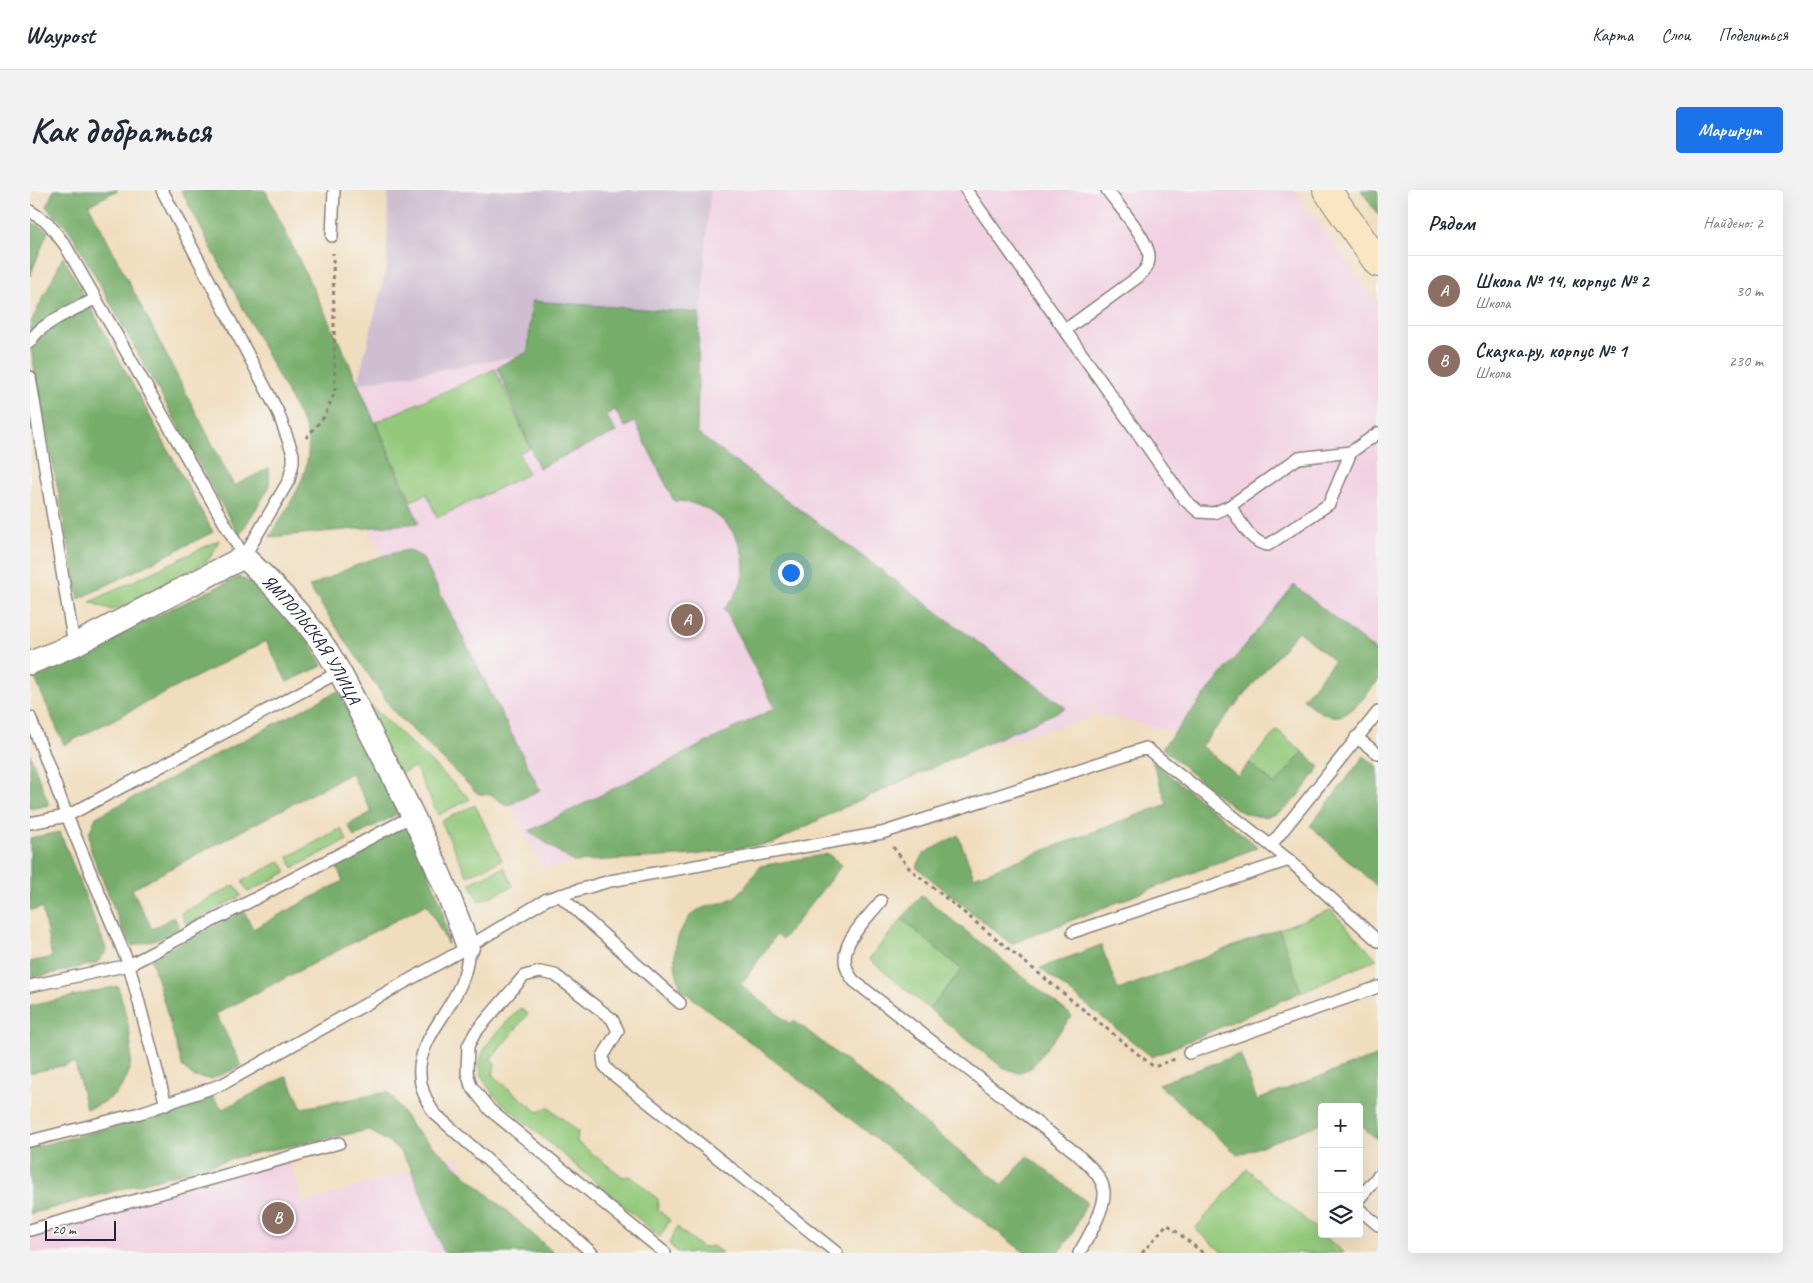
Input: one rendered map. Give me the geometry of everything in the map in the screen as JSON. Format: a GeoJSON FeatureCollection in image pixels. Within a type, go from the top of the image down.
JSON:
{"type":"FeatureCollection","features":[{"type":"Feature","properties":{"kind":"main road"},"geometry":{"type":"LineString","coordinates":[[1327,190],[1378,263]]}},
{"type":"Feature","properties":{"kind":"street"},"geometry":{"type":"LineString","coordinates":[[30,663],[74,645],[244,556]]}},
{"type":"Feature","properties":{"kind":"street","name":"ЯМПОЛЬСКАЯ УЛИЦА"},"geometry":{"type":"LineString","coordinates":[[244,556],[298,612],[317,636],[339,672],[414,815],[447,887],[468,946]]}},
{"type":"Feature","properties":{"kind":"lane"},"geometry":{"type":"LineString","coordinates":[[30,211],[48,223],[65,245],[244,556],[288,480],[293,454],[278,412],[162,190]]}},
{"type":"Feature","properties":{"kind":"lane"},"geometry":{"type":"LineString","coordinates":[[332,236],[334,190]]}},
{"type":"Feature","properties":{"kind":"lane"},"geometry":{"type":"LineString","coordinates":[[966,190],[1186,500],[1199,512],[1214,513],[1230,506],[1298,458],[1351,452],[1378,433]]}},
{"type":"Feature","properties":{"kind":"lane"},"geometry":{"type":"LineString","coordinates":[[1065,330],[1138,277],[1147,268],[1150,256],[1145,244],[1107,190]]}},
{"type":"Feature","properties":{"kind":"lane"},"geometry":{"type":"LineString","coordinates":[[30,342],[33,335],[43,328],[95,299]]}},
{"type":"Feature","properties":{"kind":"lane"},"geometry":{"type":"LineString","coordinates":[[30,377],[74,645]]}},
{"type":"Feature","properties":{"kind":"lane"},"geometry":{"type":"LineString","coordinates":[[1230,506],[1252,537],[1259,544],[1268,545],[1329,504],[1351,452]]}},
{"type":"Feature","properties":{"kind":"lane"},"geometry":{"type":"LineString","coordinates":[[30,823],[67,816],[339,672]]}},
{"type":"Feature","properties":{"kind":"lane"},"geometry":{"type":"LineString","coordinates":[[1271,845],[1378,712]]}},
{"type":"Feature","properties":{"kind":"lane"},"geometry":{"type":"LineString","coordinates":[[30,717],[67,816],[129,965],[166,1105]]}},
{"type":"Feature","properties":{"kind":"lane"},"geometry":{"type":"LineString","coordinates":[[1356,737],[1378,754]]}},
{"type":"Feature","properties":{"kind":"lane"},"geometry":{"type":"LineString","coordinates":[[30,1141],[166,1105],[223,1084],[468,946],[547,899],[610,881],[882,833],[1146,748],[1271,845],[1378,941]]}},
{"type":"Feature","properties":{"kind":"lane"},"geometry":{"type":"LineString","coordinates":[[30,986],[129,965],[414,815]]}},
{"type":"Feature","properties":{"kind":"lane"},"geometry":{"type":"LineString","coordinates":[[1073,932],[1289,860]]}},
{"type":"Feature","properties":{"kind":"lane"},"geometry":{"type":"LineString","coordinates":[[559,895],[680,1003]]}},
{"type":"Feature","properties":{"kind":"lane"},"geometry":{"type":"LineString","coordinates":[[881,901],[847,947],[845,966],[848,974],[854,981],[1076,1153],[1098,1176],[1104,1191],[1101,1206],[1094,1225],[1079,1253]]}},
{"type":"Feature","properties":{"kind":"lane"},"geometry":{"type":"LineString","coordinates":[[468,946],[468,963],[465,977],[426,1045],[421,1060],[418,1075],[424,1098],[434,1113],[592,1253]]}},
{"type":"Feature","properties":{"kind":"lane"},"geometry":{"type":"LineString","coordinates":[[665,1253],[490,1110],[471,1086],[467,1072],[468,1046],[475,1033],[524,976],[540,972],[556,975],[612,1019],[618,1031],[603,1056],[604,1065],[610,1072],[838,1253]]}},
{"type":"Feature","properties":{"kind":"lane"},"geometry":{"type":"LineString","coordinates":[[1189,1053],[1378,987]]}},
{"type":"Feature","properties":{"kind":"lane"},"geometry":{"type":"LineString","coordinates":[[30,1230],[339,1143]]}},
{"type":"Feature","properties":{"kind":"lane"},"geometry":{"type":"LineString","coordinates":[[1363,1194],[1378,1176]]}},
{"type":"Feature","properties":{"kind":"lane"},"geometry":{"type":"LineString","coordinates":[[1363,1212],[1378,1225]]}},
{"type":"Feature","properties":{"kind":"path"},"geometry":{"type":"LineString","coordinates":[[293,454],[324,417],[335,392],[332,236]]}},
{"type":"Feature","properties":{"kind":"path"},"geometry":{"type":"LineString","coordinates":[[882,833],[909,868],[1154,1067],[1189,1053]]}},
{"type":"Feature","properties":{"kind":"path"},"geometry":{"type":"LineString","coordinates":[[1142,1253],[1167,1224],[1202,1253]]}},
{"type":"Feature","properties":{"kind":"shaded area"},"geometry":{"type":"Polygon","coordinates":[[[388,190],[710,190],[701,324],[357,384],[387,266],[388,190]]]}},
{"type":"Feature","properties":{"kind":"shaded area"},"geometry":{"type":"Polygon","coordinates":[[[710,190],[1295,190],[1378,304],[1378,665],[1302,606],[1192,736],[1088,712],[887,569],[1093,717],[544,870],[366,523],[357,384],[701,324],[710,190]]]}},
{"type":"Feature","properties":{"kind":"shaded area"},"geometry":{"type":"Polygon","coordinates":[[[459,1156],[481,1253],[30,1253],[30,1233],[289,1159],[304,1203],[459,1156]]]}},
{"type":"Feature","properties":{"kind":"green space"},"geometry":{"type":"Polygon","coordinates":[[[54,190],[118,190],[89,205],[234,486],[269,468],[269,488],[239,536],[73,236],[66,226],[46,207],[54,190]]]}},
{"type":"Feature","properties":{"kind":"green space"},"geometry":{"type":"Polygon","coordinates":[[[181,190],[265,190],[345,354],[419,523],[270,537],[293,498],[304,473],[308,445],[306,429],[181,190]]]}},
{"type":"Feature","properties":{"kind":"green space"},"geometry":{"type":"Polygon","coordinates":[[[1361,190],[1378,190],[1378,215],[1361,190]]]}},
{"type":"Feature","properties":{"kind":"green space"},"geometry":{"type":"Polygon","coordinates":[[[30,221],[48,231],[30,276],[30,221]]]}},
{"type":"Feature","properties":{"kind":"green space"},"geometry":{"type":"Polygon","coordinates":[[[63,257],[213,532],[79,599],[30,345],[30,324],[63,257]]]}},
{"type":"Feature","properties":{"kind":"green space"},"geometry":{"type":"Polygon","coordinates":[[[532,301],[699,313],[697,433],[1066,708],[836,811],[774,843],[695,855],[573,862],[529,831],[775,708],[724,608],[737,592],[743,574],[743,556],[737,539],[726,524],[712,512],[694,504],[674,501],[635,422],[625,427],[615,410],[606,415],[616,432],[539,468],[497,367],[528,352],[532,301]]]}},
{"type":"Feature","properties":{"kind":"green space"},"geometry":{"type":"Polygon","coordinates":[[[495,369],[530,448],[519,453],[528,474],[437,518],[427,494],[411,501],[376,422],[495,369]]]}},
{"type":"Feature","properties":{"kind":"green space"},"geometry":{"type":"Polygon","coordinates":[[[219,540],[213,554],[207,561],[123,607],[112,610],[90,602],[219,540]]]}},
{"type":"Feature","properties":{"kind":"green space"},"geometry":{"type":"Polygon","coordinates":[[[409,550],[422,557],[540,790],[507,806],[492,795],[478,794],[394,712],[309,587],[370,560],[409,550]]]}},
{"type":"Feature","properties":{"kind":"green space"},"geometry":{"type":"Polygon","coordinates":[[[239,577],[275,595],[300,621],[322,666],[287,682],[266,641],[64,745],[33,674],[239,577]]]}},
{"type":"Feature","properties":{"kind":"green space"},"geometry":{"type":"Polygon","coordinates":[[[1294,585],[1378,653],[1378,681],[1360,702],[1344,714],[1336,716],[1327,715],[1316,709],[1303,699],[1334,661],[1298,631],[1201,746],[1238,776],[1249,763],[1275,785],[1303,752],[1320,767],[1300,793],[1283,810],[1272,815],[1255,816],[1242,812],[1223,799],[1162,748],[1294,585]]]}},
{"type":"Feature","properties":{"kind":"green space"},"geometry":{"type":"Polygon","coordinates":[[[350,686],[470,799],[438,815],[415,767],[397,775],[350,686]]]}},
{"type":"Feature","properties":{"kind":"green space"},"geometry":{"type":"Polygon","coordinates":[[[338,691],[403,811],[354,837],[348,825],[372,812],[351,773],[132,889],[152,929],[174,917],[180,928],[159,939],[132,946],[121,926],[91,851],[89,833],[96,817],[338,691]]]}},
{"type":"Feature","properties":{"kind":"green space"},"geometry":{"type":"Polygon","coordinates":[[[1277,730],[1303,752],[1275,785],[1249,763],[1277,730]]]}},
{"type":"Feature","properties":{"kind":"green space"},"geometry":{"type":"Polygon","coordinates":[[[30,754],[49,805],[30,809],[30,754]]]}},
{"type":"Feature","properties":{"kind":"green space"},"geometry":{"type":"Polygon","coordinates":[[[1364,756],[1378,767],[1378,887],[1310,826],[1364,756]]]}},
{"type":"Feature","properties":{"kind":"green space"},"geometry":{"type":"Polygon","coordinates":[[[1152,761],[1258,847],[1011,944],[916,867],[925,853],[958,835],[974,877],[1167,804],[1152,761]]]}},
{"type":"Feature","properties":{"kind":"green space"},"geometry":{"type":"Polygon","coordinates":[[[475,805],[502,860],[467,876],[441,821],[475,805]]]}},
{"type":"Feature","properties":{"kind":"green space"},"geometry":{"type":"Polygon","coordinates":[[[409,822],[442,907],[448,945],[427,904],[216,1014],[242,1066],[211,1079],[194,1077],[183,1068],[151,958],[244,911],[253,929],[343,881],[335,863],[409,822]]]}},
{"type":"Feature","properties":{"kind":"green space"},"geometry":{"type":"Polygon","coordinates":[[[341,828],[347,840],[293,868],[288,857],[341,828]]]}},
{"type":"Feature","properties":{"kind":"green space"},"geometry":{"type":"Polygon","coordinates":[[[60,832],[107,951],[97,963],[33,978],[30,962],[52,957],[42,908],[30,910],[30,838],[60,832]]]}},
{"type":"Feature","properties":{"kind":"green space"},"geometry":{"type":"Polygon","coordinates":[[[828,854],[842,865],[783,939],[776,935],[741,985],[790,1024],[794,1020],[1003,1185],[1027,1156],[1087,1202],[1072,1234],[1058,1253],[1025,1253],[682,990],[675,966],[675,949],[680,933],[692,914],[736,896],[746,886],[760,866],[828,854]]]}},
{"type":"Feature","properties":{"kind":"green space"},"geometry":{"type":"Polygon","coordinates":[[[281,861],[287,872],[248,892],[242,881],[281,861]]]}},
{"type":"Feature","properties":{"kind":"green space"},"geometry":{"type":"Polygon","coordinates":[[[504,867],[513,886],[479,902],[470,883],[504,867]]]}},
{"type":"Feature","properties":{"kind":"green space"},"geometry":{"type":"Polygon","coordinates":[[[235,885],[241,896],[187,925],[181,913],[235,885]]]}},
{"type":"Feature","properties":{"kind":"green space"},"geometry":{"type":"Polygon","coordinates":[[[921,895],[1072,1016],[1031,1068],[1018,1073],[1002,1067],[929,1009],[962,970],[902,919],[921,895]]]}},
{"type":"Feature","properties":{"kind":"green space"},"geometry":{"type":"Polygon","coordinates":[[[1331,910],[1377,959],[1301,992],[1279,929],[1331,910]]]}},
{"type":"Feature","properties":{"kind":"green space"},"geometry":{"type":"Polygon","coordinates":[[[902,919],[962,970],[929,1009],[869,959],[902,919]]]}},
{"type":"Feature","properties":{"kind":"green space"},"geometry":{"type":"Polygon","coordinates":[[[1279,929],[1301,992],[1152,1057],[1040,968],[1101,945],[1118,990],[1279,929]]]}},
{"type":"Feature","properties":{"kind":"green space"},"geometry":{"type":"Polygon","coordinates":[[[118,986],[130,1041],[131,1059],[128,1075],[120,1089],[106,1101],[86,1109],[75,1063],[30,1073],[30,1006],[118,986]]]}},
{"type":"Feature","properties":{"kind":"green space"},"geometry":{"type":"Polygon","coordinates":[[[520,1008],[528,1014],[491,1059],[495,1063],[493,1076],[538,1112],[548,1107],[578,1131],[577,1142],[623,1177],[631,1176],[658,1199],[658,1210],[670,1220],[660,1237],[499,1100],[487,1086],[481,1073],[480,1062],[484,1051],[499,1030],[520,1008]]]}},
{"type":"Feature","properties":{"kind":"green space"},"geometry":{"type":"Polygon","coordinates":[[[1240,1054],[1257,1100],[1378,1055],[1378,1140],[1363,1127],[1363,1103],[1318,1103],[1318,1125],[1238,1155],[1158,1084],[1240,1054]]]}},
{"type":"Feature","properties":{"kind":"green space"},"geometry":{"type":"Polygon","coordinates":[[[287,1076],[302,1108],[388,1092],[415,1130],[554,1253],[444,1253],[410,1166],[397,1148],[369,1130],[246,1155],[30,1214],[30,1148],[165,1114],[211,1095],[223,1109],[287,1076]]]}},
{"type":"Feature","properties":{"kind":"green space"},"geometry":{"type":"Polygon","coordinates":[[[1247,1169],[1318,1230],[1318,1238],[1327,1238],[1344,1253],[1223,1253],[1195,1229],[1247,1169]]]}},
{"type":"Feature","properties":{"kind":"green space"},"geometry":{"type":"Polygon","coordinates":[[[677,1227],[702,1248],[713,1246],[722,1253],[679,1253],[669,1244],[677,1227]]]}},
{"type":"Feature","properties":{"kind":"place","name":"Школа № 14, корпус № 2"},"geometry":{"type":"Point","coordinates":[687,620]}},
{"type":"Feature","properties":{"kind":"place","name":"Сказка.ру, корпус № 1"},"geometry":{"type":"Point","coordinates":[278,1218]}}]}
